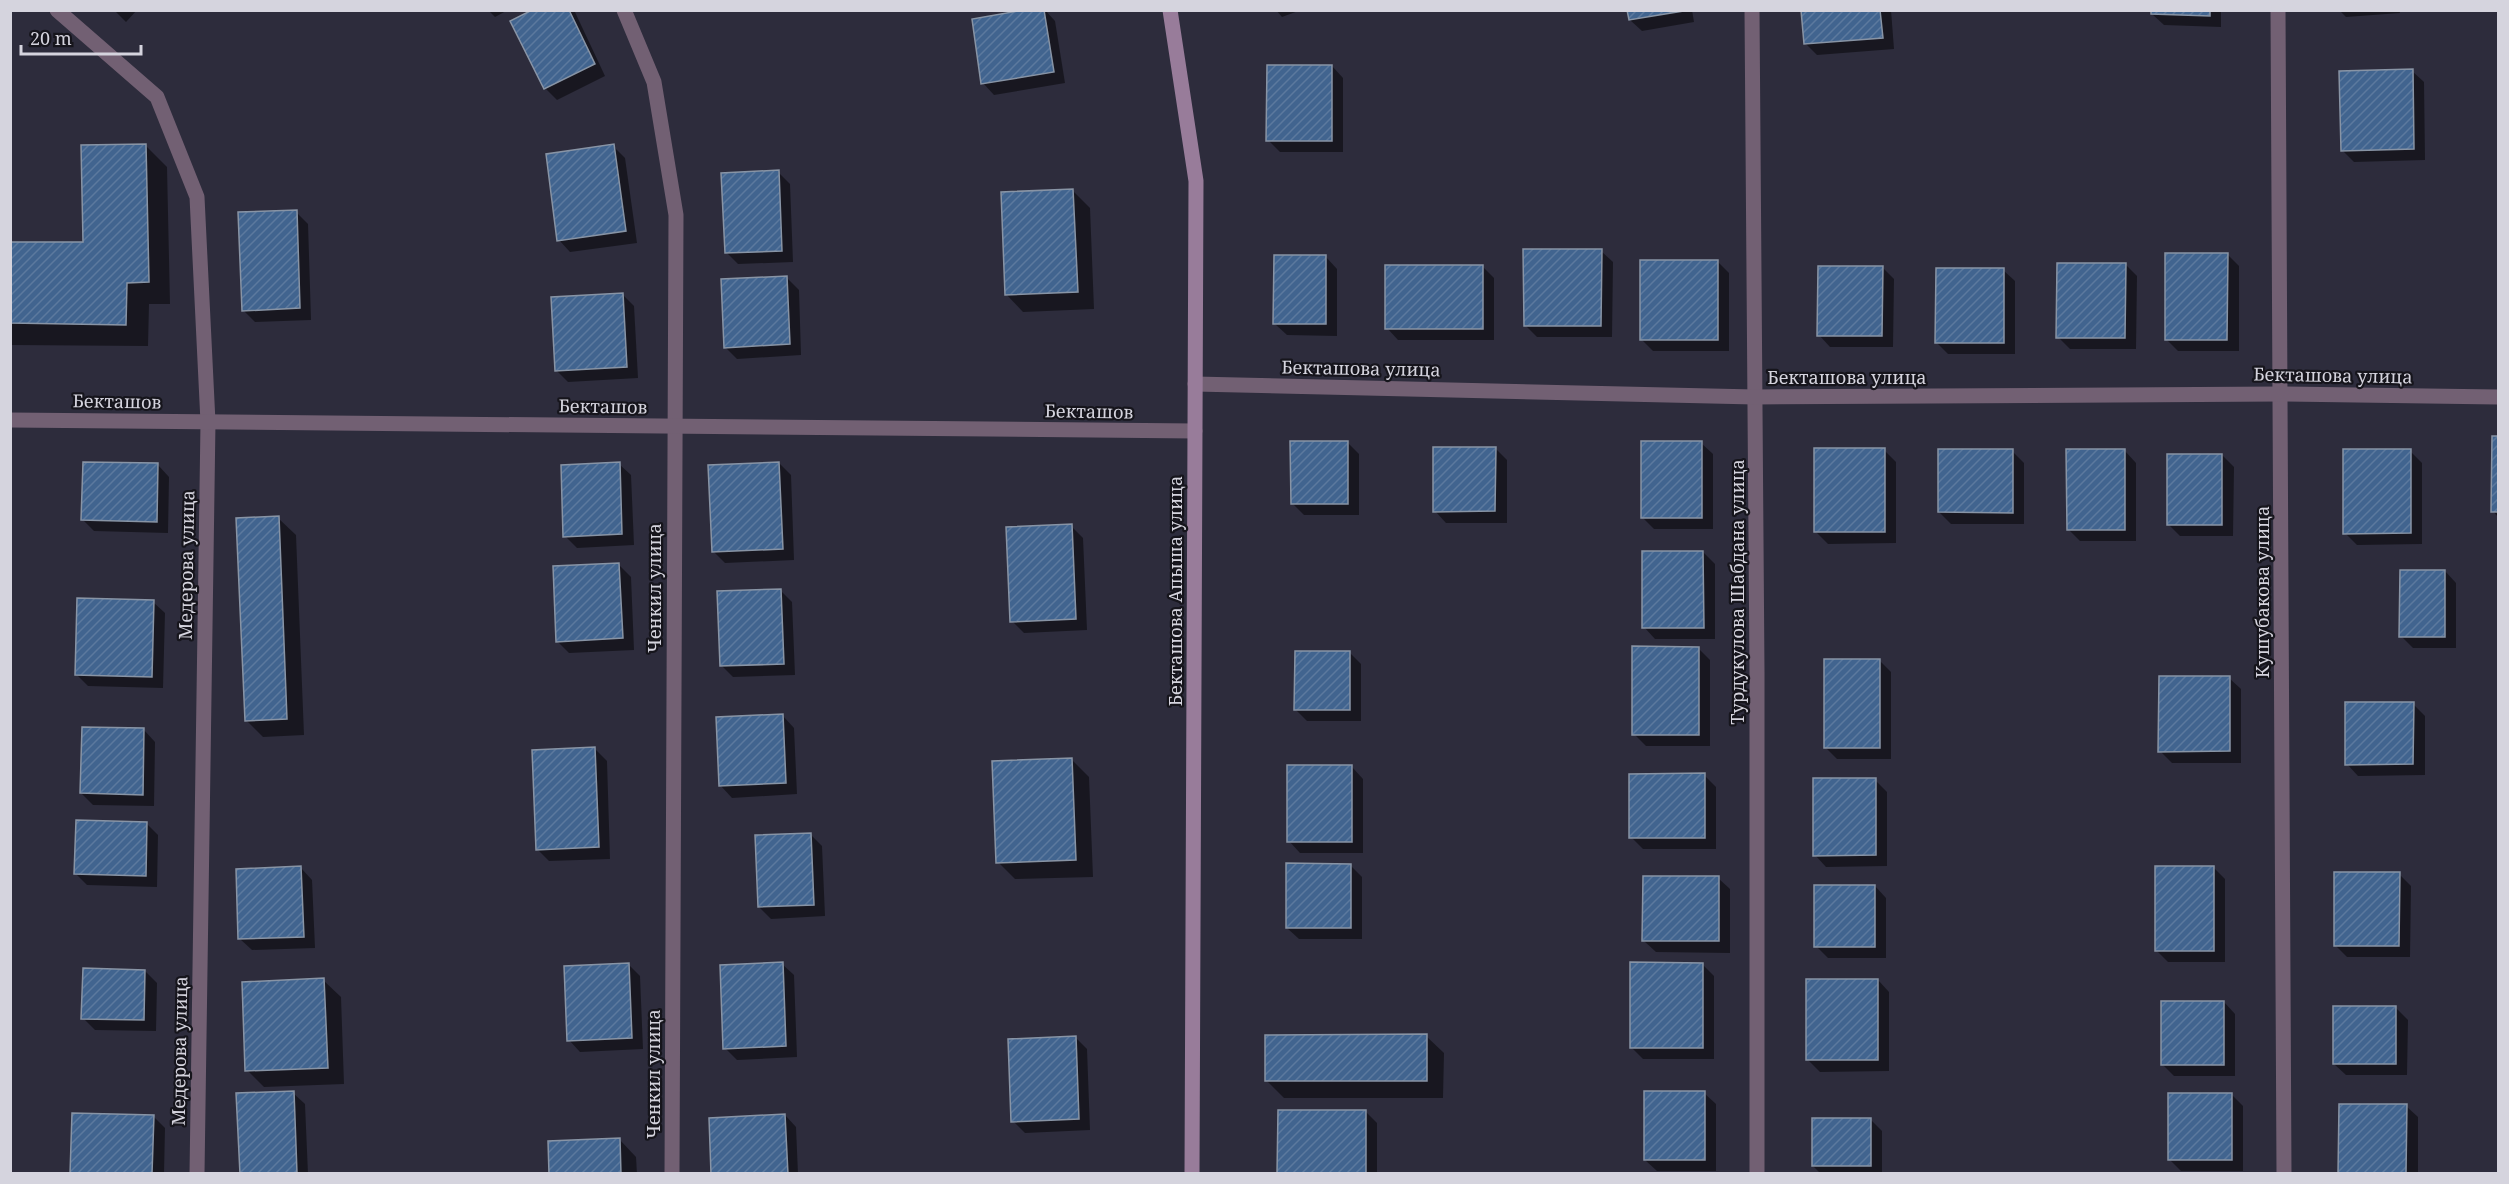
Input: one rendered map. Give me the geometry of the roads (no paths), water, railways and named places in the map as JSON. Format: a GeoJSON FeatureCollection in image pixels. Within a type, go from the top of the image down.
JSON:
{"type":"FeatureCollection","features":[{"type":"Feature","properties":{"kind":"street","name":"Медерова улица"},"geometry":{"type":"LineString","coordinates":[[57,10],[157,97],[197,197],[208,422],[197,1173]]}},
{"type":"Feature","properties":{"kind":"street","name":"Ченкил улица"},"geometry":{"type":"LineString","coordinates":[[624,10],[654,82],[676,215],[672,1173]]}},
{"type":"Feature","properties":{"kind":"street","name":"Бекташова Апыша улица"},"geometry":{"type":"LineString","coordinates":[[1170,10],[1196,181],[1192,1173]]}},
{"type":"Feature","properties":{"kind":"street","name":"Турдукулова Шабдана улица"},"geometry":{"type":"LineString","coordinates":[[1752,10],[1757,1173]]}},
{"type":"Feature","properties":{"kind":"street","name":"Кушубакова улица"},"geometry":{"type":"LineString","coordinates":[[2278,10],[2284,1173]]}},
{"type":"Feature","properties":{"kind":"street","name":"Бекташова улица"},"geometry":{"type":"LineString","coordinates":[[1195,384],[1755,397],[2281,394],[2499,397]]}},
{"type":"Feature","properties":{"kind":"street","name":"Бекташов"},"geometry":{"type":"LineString","coordinates":[[10,420],[1195,431]]}}]}
